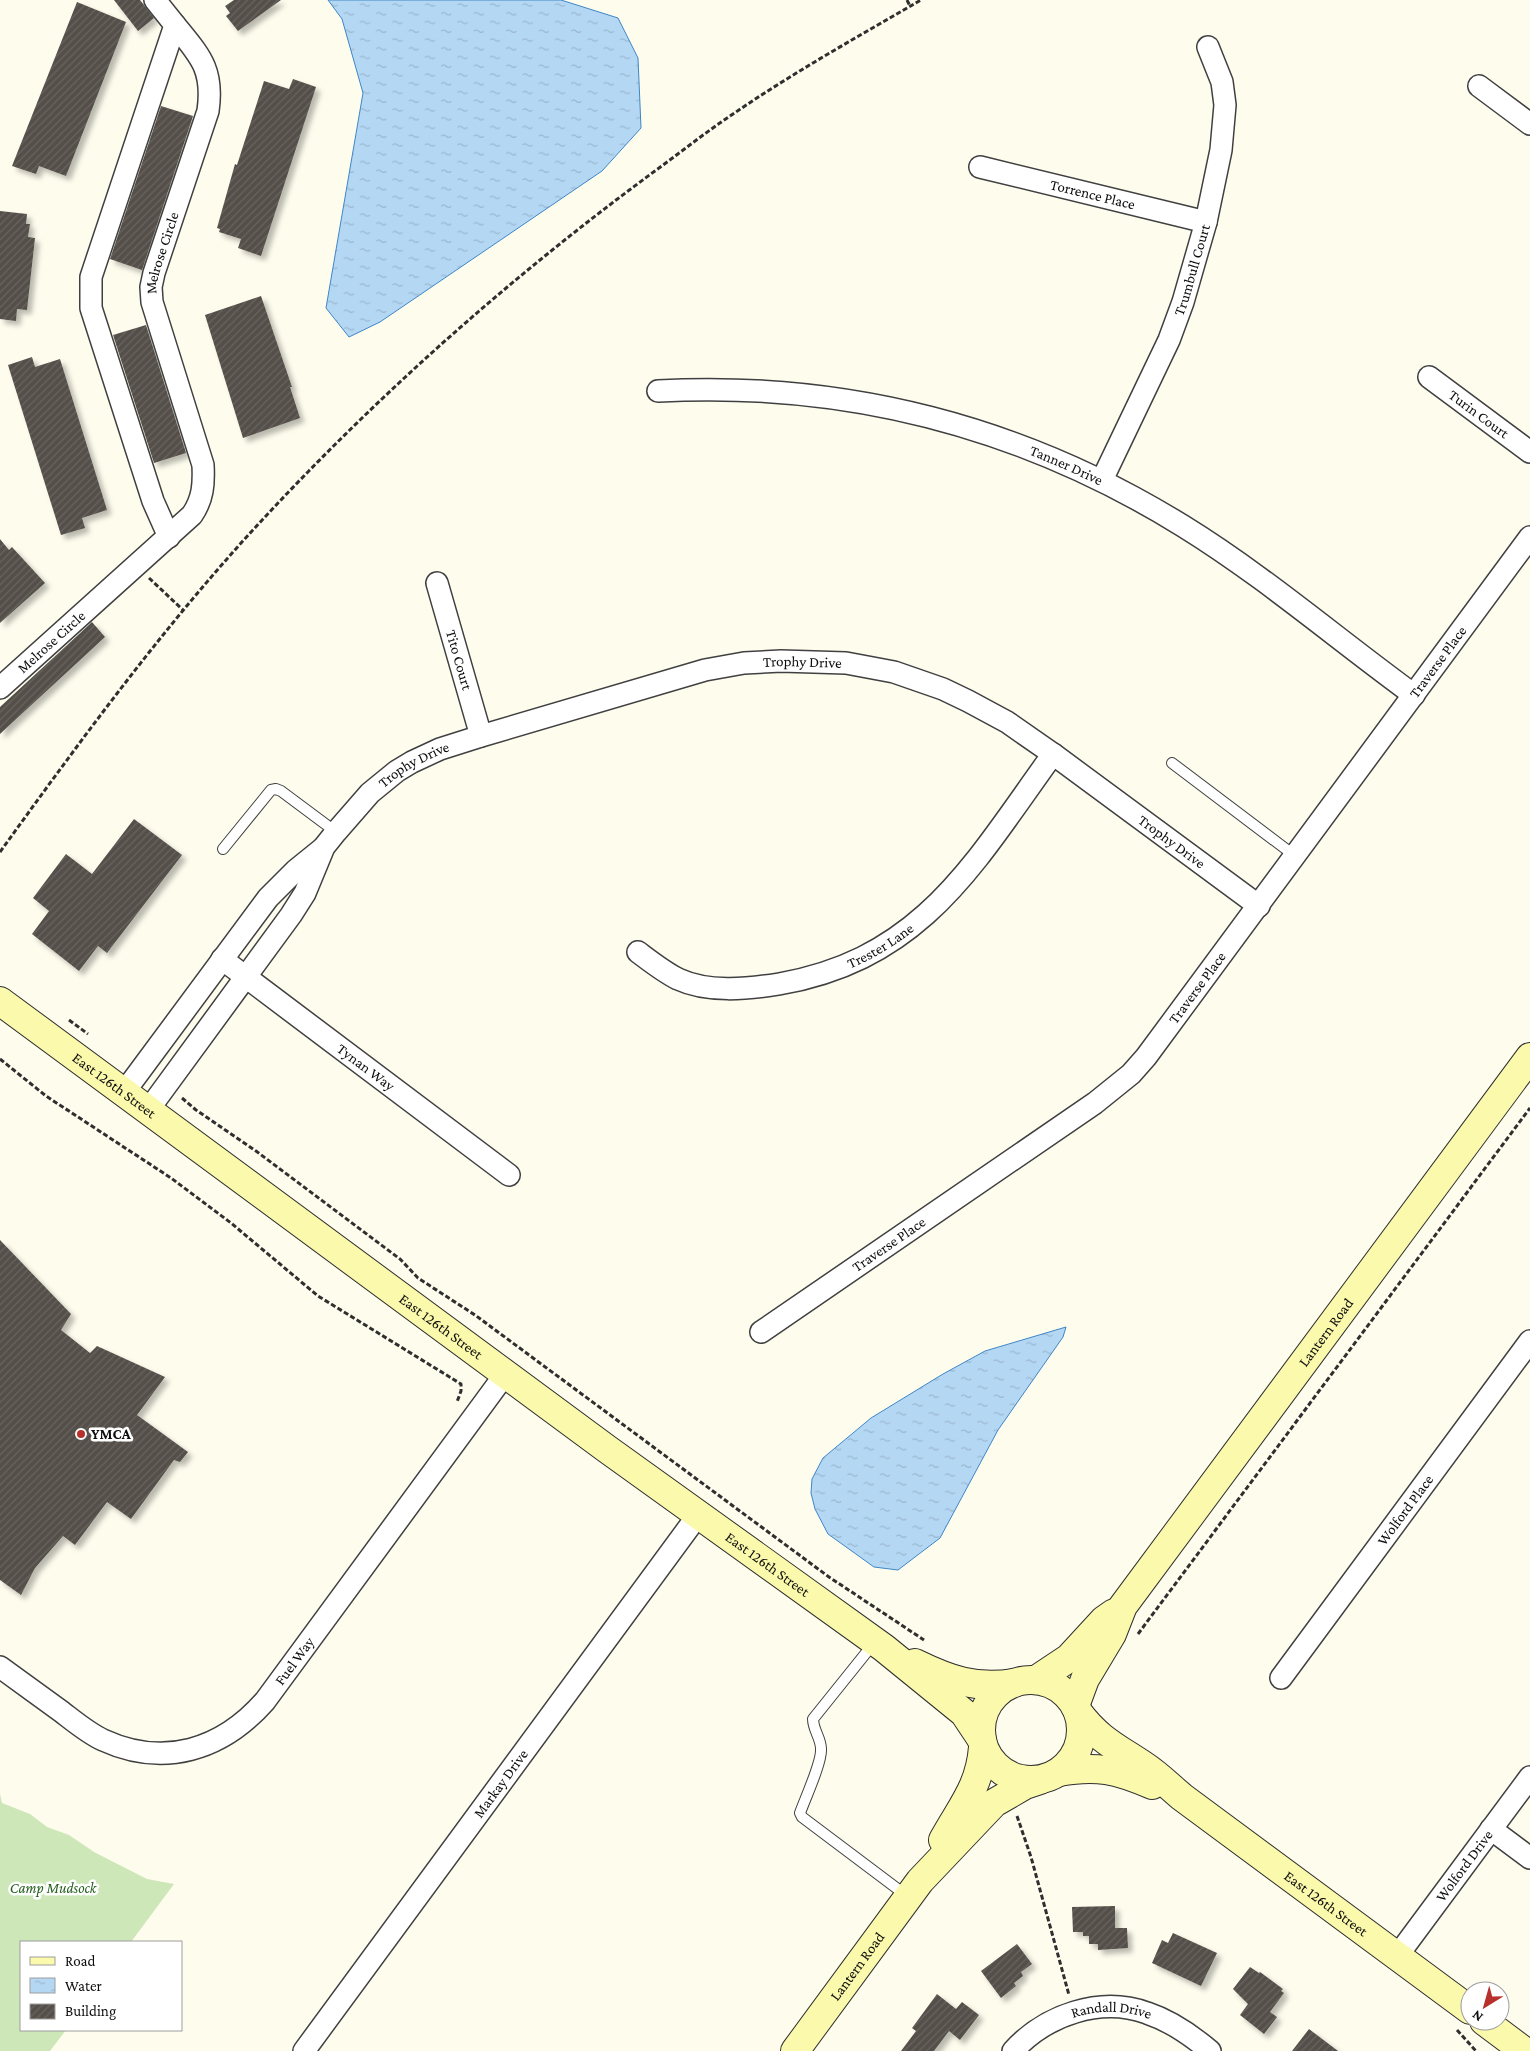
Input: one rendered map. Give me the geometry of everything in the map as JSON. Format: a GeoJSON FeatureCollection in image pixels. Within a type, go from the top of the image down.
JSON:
{"type":"FeatureCollection","features":[{"type":"Feature","properties":{"kind":"main road","name":"East 126th Street"},"geometry":{"type":"LineString","coordinates":[[0,1001],[698,1515],[879,1645],[964,1713],[983,1744]]}},
{"type":"Feature","properties":{"kind":"main road","name":"Lantern Road"},"geometry":{"type":"LineString","coordinates":[[1077,1709],[1085,1679],[1112,1634],[1123,1606],[1526,1070]]}},
{"type":"Feature","properties":{"kind":"main road","name":"Lantern Road"},"geometry":{"type":"LineString","coordinates":[[1025,1681],[1069,1658],[1104,1620],[1123,1606]]}},
{"type":"Feature","properties":{"kind":"main road","name":"East 126th Street"},"geometry":{"type":"LineString","coordinates":[[879,1645],[930,1670],[965,1683],[985,1686],[1025,1681]]}},
{"type":"Feature","properties":{"kind":"main road"},"geometry":{"type":"LineString","coordinates":[[1025,1681],[1046,1682],[1062,1690],[1077,1709],[1079,1743],[1073,1758],[1050,1776],[1024,1780],[1011,1776],[999,1769],[990,1759],[983,1744],[982,1721],[989,1703],[1000,1689],[1025,1681]]}},
{"type":"Feature","properties":{"kind":"main road","name":"East 126th Street"},"geometry":{"type":"LineString","coordinates":[[1077,1709],[1090,1728],[1100,1737],[1144,1766],[1182,1797],[1460,2002]]}},
{"type":"Feature","properties":{"kind":"main road","name":"Lantern Road"},"geometry":{"type":"LineString","coordinates":[[795,2051],[914,1889],[976,1782],[981,1769],[983,1744]]}},
{"type":"Feature","properties":{"kind":"main road","name":"East 126th Street"},"geometry":{"type":"LineString","coordinates":[[1050,1776],[1075,1769],[1104,1768],[1136,1778],[1182,1797]]}},
{"type":"Feature","properties":{"kind":"main road","name":"Lantern Road"},"geometry":{"type":"LineString","coordinates":[[914,1889],[994,1803],[1018,1788],[1050,1776]]}},
{"type":"Feature","properties":{"kind":"main road"},"geometry":{"type":"LineString","coordinates":[[1497,2031],[1524,2051]]}},
{"type":"Feature","properties":{"kind":"street","name":"Melrose Circle"},"geometry":{"type":"LineString","coordinates":[[0,688],[192,515],[200,504],[203,492],[203,465],[152,302],[151,287],[208,111],[210,95],[206,69],[201,57],[155,0]]}},
{"type":"Feature","properties":{"kind":"street"},"geometry":{"type":"LineString","coordinates":[[169,537],[150,492],[91,308],[90,291],[91,277],[175,25]]}},
{"type":"Feature","properties":{"kind":"street","name":"Trumbull Court"},"geometry":{"type":"LineString","coordinates":[[1102,480],[1169,340],[1183,302],[1206,222],[1221,150],[1225,105],[1222,82],[1208,47]]}},
{"type":"Feature","properties":{"kind":"street"},"geometry":{"type":"LineString","coordinates":[[1479,86],[1530,124]]}},
{"type":"Feature","properties":{"kind":"street","name":"Torrence Place"},"geometry":{"type":"LineString","coordinates":[[980,166],[1206,222]]}},
{"type":"Feature","properties":{"kind":"street","name":"Turin Court"},"geometry":{"type":"LineString","coordinates":[[1429,377],[1530,452]]}},
{"type":"Feature","properties":{"kind":"street","name":"Tanner Drive"},"geometry":{"type":"LineString","coordinates":[[658,391],[705,389],[789,393],[867,403],[937,418],[1009,441],[1102,480],[1185,527],[1223,552],[1414,695]]}},
{"type":"Feature","properties":{"kind":"street","name":"Traverse Place"},"geometry":{"type":"LineString","coordinates":[[761,1332],[1095,1103],[1131,1074],[1146,1057],[1259,906],[1530,537]]}},
{"type":"Feature","properties":{"kind":"street","name":"Tito Court"},"geometry":{"type":"LineString","coordinates":[[437,583],[481,736]]}},
{"type":"Feature","properties":{"kind":"street","name":"Trophy Drive"},"geometry":{"type":"LineString","coordinates":[[125,1092],[268,898],[330,840],[370,793],[397,771],[440,749],[481,736],[705,670],[744,663],[822,661],[894,672],[943,689],[1008,722],[1259,906]]}},
{"type":"Feature","properties":{"kind":"street","name":"Trester Lane"},"geometry":{"type":"LineString","coordinates":[[638,952],[678,979],[696,986],[725,988],[748,988],[792,982],[856,960],[902,935],[942,901],[974,864],[1054,754]]}},
{"type":"Feature","properties":{"kind":"street","name":"Trophy Drive"},"geometry":{"type":"LineString","coordinates":[[148,1109],[291,915],[305,893],[330,840]]}},
{"type":"Feature","properties":{"kind":"street","name":"Tynan Way"},"geometry":{"type":"LineString","coordinates":[[222,960],[246,976],[509,1175]]}},
{"type":"Feature","properties":{"kind":"street","name":"Wolford Place"},"geometry":{"type":"LineString","coordinates":[[1281,1678],[1530,1341]]}},
{"type":"Feature","properties":{"kind":"street","name":"Fuel Way"},"geometry":{"type":"LineString","coordinates":[[0,1667],[87,1731],[117,1745],[153,1753],[175,1753],[207,1745],[236,1730],[252,1717],[265,1701],[506,1373]]}},
{"type":"Feature","properties":{"kind":"street","name":"Markay Drive"},"geometry":{"type":"LineString","coordinates":[[304,2051],[698,1515]]}},
{"type":"Feature","properties":{"kind":"street","name":"Wolford Drive"},"geometry":{"type":"LineString","coordinates":[[1398,1955],[1530,1777]]}},
{"type":"Feature","properties":{"kind":"street"},"geometry":{"type":"LineString","coordinates":[[1492,1829],[1530,1858]]}},
{"type":"Feature","properties":{"kind":"street","name":"Randall Drive"},"geometry":{"type":"LineString","coordinates":[[1014,2051],[1039,2028],[1058,2018],[1074,2012],[1102,2007],[1125,2008],[1147,2012],[1177,2027],[1210,2051]]}},
{"type":"Feature","properties":{"kind":"lane"},"geometry":{"type":"LineString","coordinates":[[1172,762],[1295,856]]}},
{"type":"Feature","properties":{"kind":"lane"},"geometry":{"type":"LineString","coordinates":[[224,849],[271,790],[276,789],[330,840]]}},
{"type":"Feature","properties":{"kind":"lane"},"geometry":{"type":"LineString","coordinates":[[879,1645],[813,1719],[813,1727],[820,1742],[822,1753],[800,1813],[802,1817],[914,1889]]}},
{"type":"Feature","properties":{"kind":"path"},"geometry":{"type":"LineString","coordinates":[[907,0],[910,6]]}},
{"type":"Feature","properties":{"kind":"path"},"geometry":{"type":"LineString","coordinates":[[0,852],[82,738],[183,610],[263,519],[353,427],[469,320],[560,243],[736,112],[921,0]]}},
{"type":"Feature","properties":{"kind":"path"},"geometry":{"type":"LineString","coordinates":[[137,566],[183,610]]}},
{"type":"Feature","properties":{"kind":"path"},"geometry":{"type":"LineString","coordinates":[[63,1017],[90,1036]]}},
{"type":"Feature","properties":{"kind":"path"},"geometry":{"type":"LineString","coordinates":[[0,1059],[46,1096],[171,1178],[230,1223],[318,1296],[461,1384],[457,1404]]}},
{"type":"Feature","properties":{"kind":"path"},"geometry":{"type":"LineString","coordinates":[[166,1086],[196,1110],[250,1146],[400,1259],[418,1278],[483,1320],[822,1572],[930,1644]]}},
{"type":"Feature","properties":{"kind":"path"},"geometry":{"type":"LineString","coordinates":[[1132,1642],[1530,1108]]}},
{"type":"Feature","properties":{"kind":"path"},"geometry":{"type":"LineString","coordinates":[[1015,1813],[1031,1857],[1074,2012]]}},
{"type":"Feature","properties":{"kind":"green space","name":"Camp Mudsock"},"geometry":{"type":"Polygon","coordinates":[[[0,1794],[2,1803],[30,1814],[47,1827],[69,1835],[94,1852],[147,1879],[174,1884],[132,1941],[20,1941],[20,2031],[65,2031],[50,2051],[0,2051],[0,1794]]]}},
{"type":"Feature","properties":{"kind":"water"},"geometry":{"type":"Polygon","coordinates":[[[328,0],[561,0],[618,18],[638,58],[641,128],[602,171],[380,322],[349,337],[326,308],[363,93],[342,19],[328,0]]]}},
{"type":"Feature","properties":{"kind":"water"},"geometry":{"type":"Polygon","coordinates":[[[1066,1327],[1063,1337],[998,1430],[940,1538],[898,1570],[874,1567],[828,1534],[815,1509],[811,1493],[812,1479],[823,1458],[871,1418],[985,1351],[1066,1327]]]}},
{"type":"Feature","properties":{"kind":"building"},"geometry":{"type":"Polygon","coordinates":[[[114,0],[140,0],[154,18],[138,31],[114,0]]]}},
{"type":"Feature","properties":{"kind":"building"},"geometry":{"type":"Polygon","coordinates":[[[234,0],[281,0],[238,31],[226,16],[230,13],[225,6],[234,0]]]}},
{"type":"Feature","properties":{"kind":"building"},"geometry":{"type":"Polygon","coordinates":[[[77,2],[126,22],[66,176],[39,166],[36,174],[12,166],[77,2]]]}},
{"type":"Feature","properties":{"kind":"building"},"geometry":{"type":"Polygon","coordinates":[[[293,79],[316,87],[261,256],[238,248],[241,239],[219,232],[220,229],[217,228],[235,164],[237,165],[264,81],[289,89],[293,79]]]}},
{"type":"Feature","properties":{"kind":"building"},"geometry":{"type":"Polygon","coordinates":[[[161,106],[193,116],[142,270],[110,259],[161,106]]]}},
{"type":"Feature","properties":{"kind":"building"},"geometry":{"type":"Polygon","coordinates":[[[0,211],[27,214],[26,224],[30,224],[28,237],[35,238],[27,310],[17,309],[16,321],[0,319],[0,211]]]}},
{"type":"Feature","properties":{"kind":"building"},"geometry":{"type":"Polygon","coordinates":[[[261,296],[292,387],[290,387],[300,418],[243,438],[205,315],[261,296]]]}},
{"type":"Feature","properties":{"kind":"building"},"geometry":{"type":"Polygon","coordinates":[[[146,325],[186,453],[154,463],[113,335],[146,325]]]}},
{"type":"Feature","properties":{"kind":"building"},"geometry":{"type":"Polygon","coordinates":[[[32,357],[35,367],[60,359],[107,510],[82,518],[85,528],[61,535],[8,365],[32,357]]]}},
{"type":"Feature","properties":{"kind":"building"},"geometry":{"type":"Polygon","coordinates":[[[0,539],[9,550],[12,547],[45,583],[0,623],[0,539]]]}},
{"type":"Feature","properties":{"kind":"building"},"geometry":{"type":"Polygon","coordinates":[[[92,622],[105,637],[0,734],[0,707],[92,622]]]}},
{"type":"Feature","properties":{"kind":"building"},"geometry":{"type":"Polygon","coordinates":[[[134,819],[182,855],[107,953],[98,946],[79,971],[32,934],[49,911],[33,898],[66,854],[92,874],[134,819]]]}},
{"type":"Feature","properties":{"kind":"building","name":"YMCA"},"geometry":{"type":"Polygon","coordinates":[[[0,1240],[71,1314],[61,1330],[90,1353],[97,1346],[165,1377],[137,1415],[188,1452],[180,1462],[174,1460],[131,1519],[107,1502],[75,1545],[63,1536],[35,1568],[21,1595],[0,1580],[0,1240]]]}},
{"type":"Feature","properties":{"kind":"building"},"geometry":{"type":"Polygon","coordinates":[[[1115,1906],[1115,1928],[1127,1928],[1128,1948],[1098,1950],[1098,1944],[1089,1944],[1089,1936],[1083,1936],[1083,1932],[1073,1932],[1072,1907],[1115,1906]]]}},
{"type":"Feature","properties":{"kind":"building"},"geometry":{"type":"Polygon","coordinates":[[[1173,1933],[1217,1953],[1201,1986],[1152,1963],[1162,1940],[1168,1943],[1173,1933]]]}},
{"type":"Feature","properties":{"kind":"building"},"geometry":{"type":"Polygon","coordinates":[[[1017,1944],[1032,1964],[1021,1972],[1023,1976],[1014,1983],[1016,1986],[1001,1998],[981,1971],[1017,1944]]]}},
{"type":"Feature","properties":{"kind":"building"},"geometry":{"type":"Polygon","coordinates":[[[1250,1967],[1283,1989],[1281,1991],[1284,1993],[1270,2012],[1277,2017],[1264,2034],[1240,2015],[1248,2004],[1233,1989],[1250,1967]]]}},
{"type":"Feature","properties":{"kind":"building"},"geometry":{"type":"Polygon","coordinates":[[[937,1994],[956,2009],[962,2002],[979,2015],[960,2040],[949,2031],[934,2051],[901,2051],[916,2031],[912,2028],[937,1994]]]}},
{"type":"Feature","properties":{"kind":"building"},"geometry":{"type":"Polygon","coordinates":[[[1309,2029],[1338,2051],[1292,2051],[1309,2029]]]}},
{"type":"Feature","properties":{"kind":"place","name":"YMCA"},"geometry":{"type":"Point","coordinates":[81,1434]}}]}
